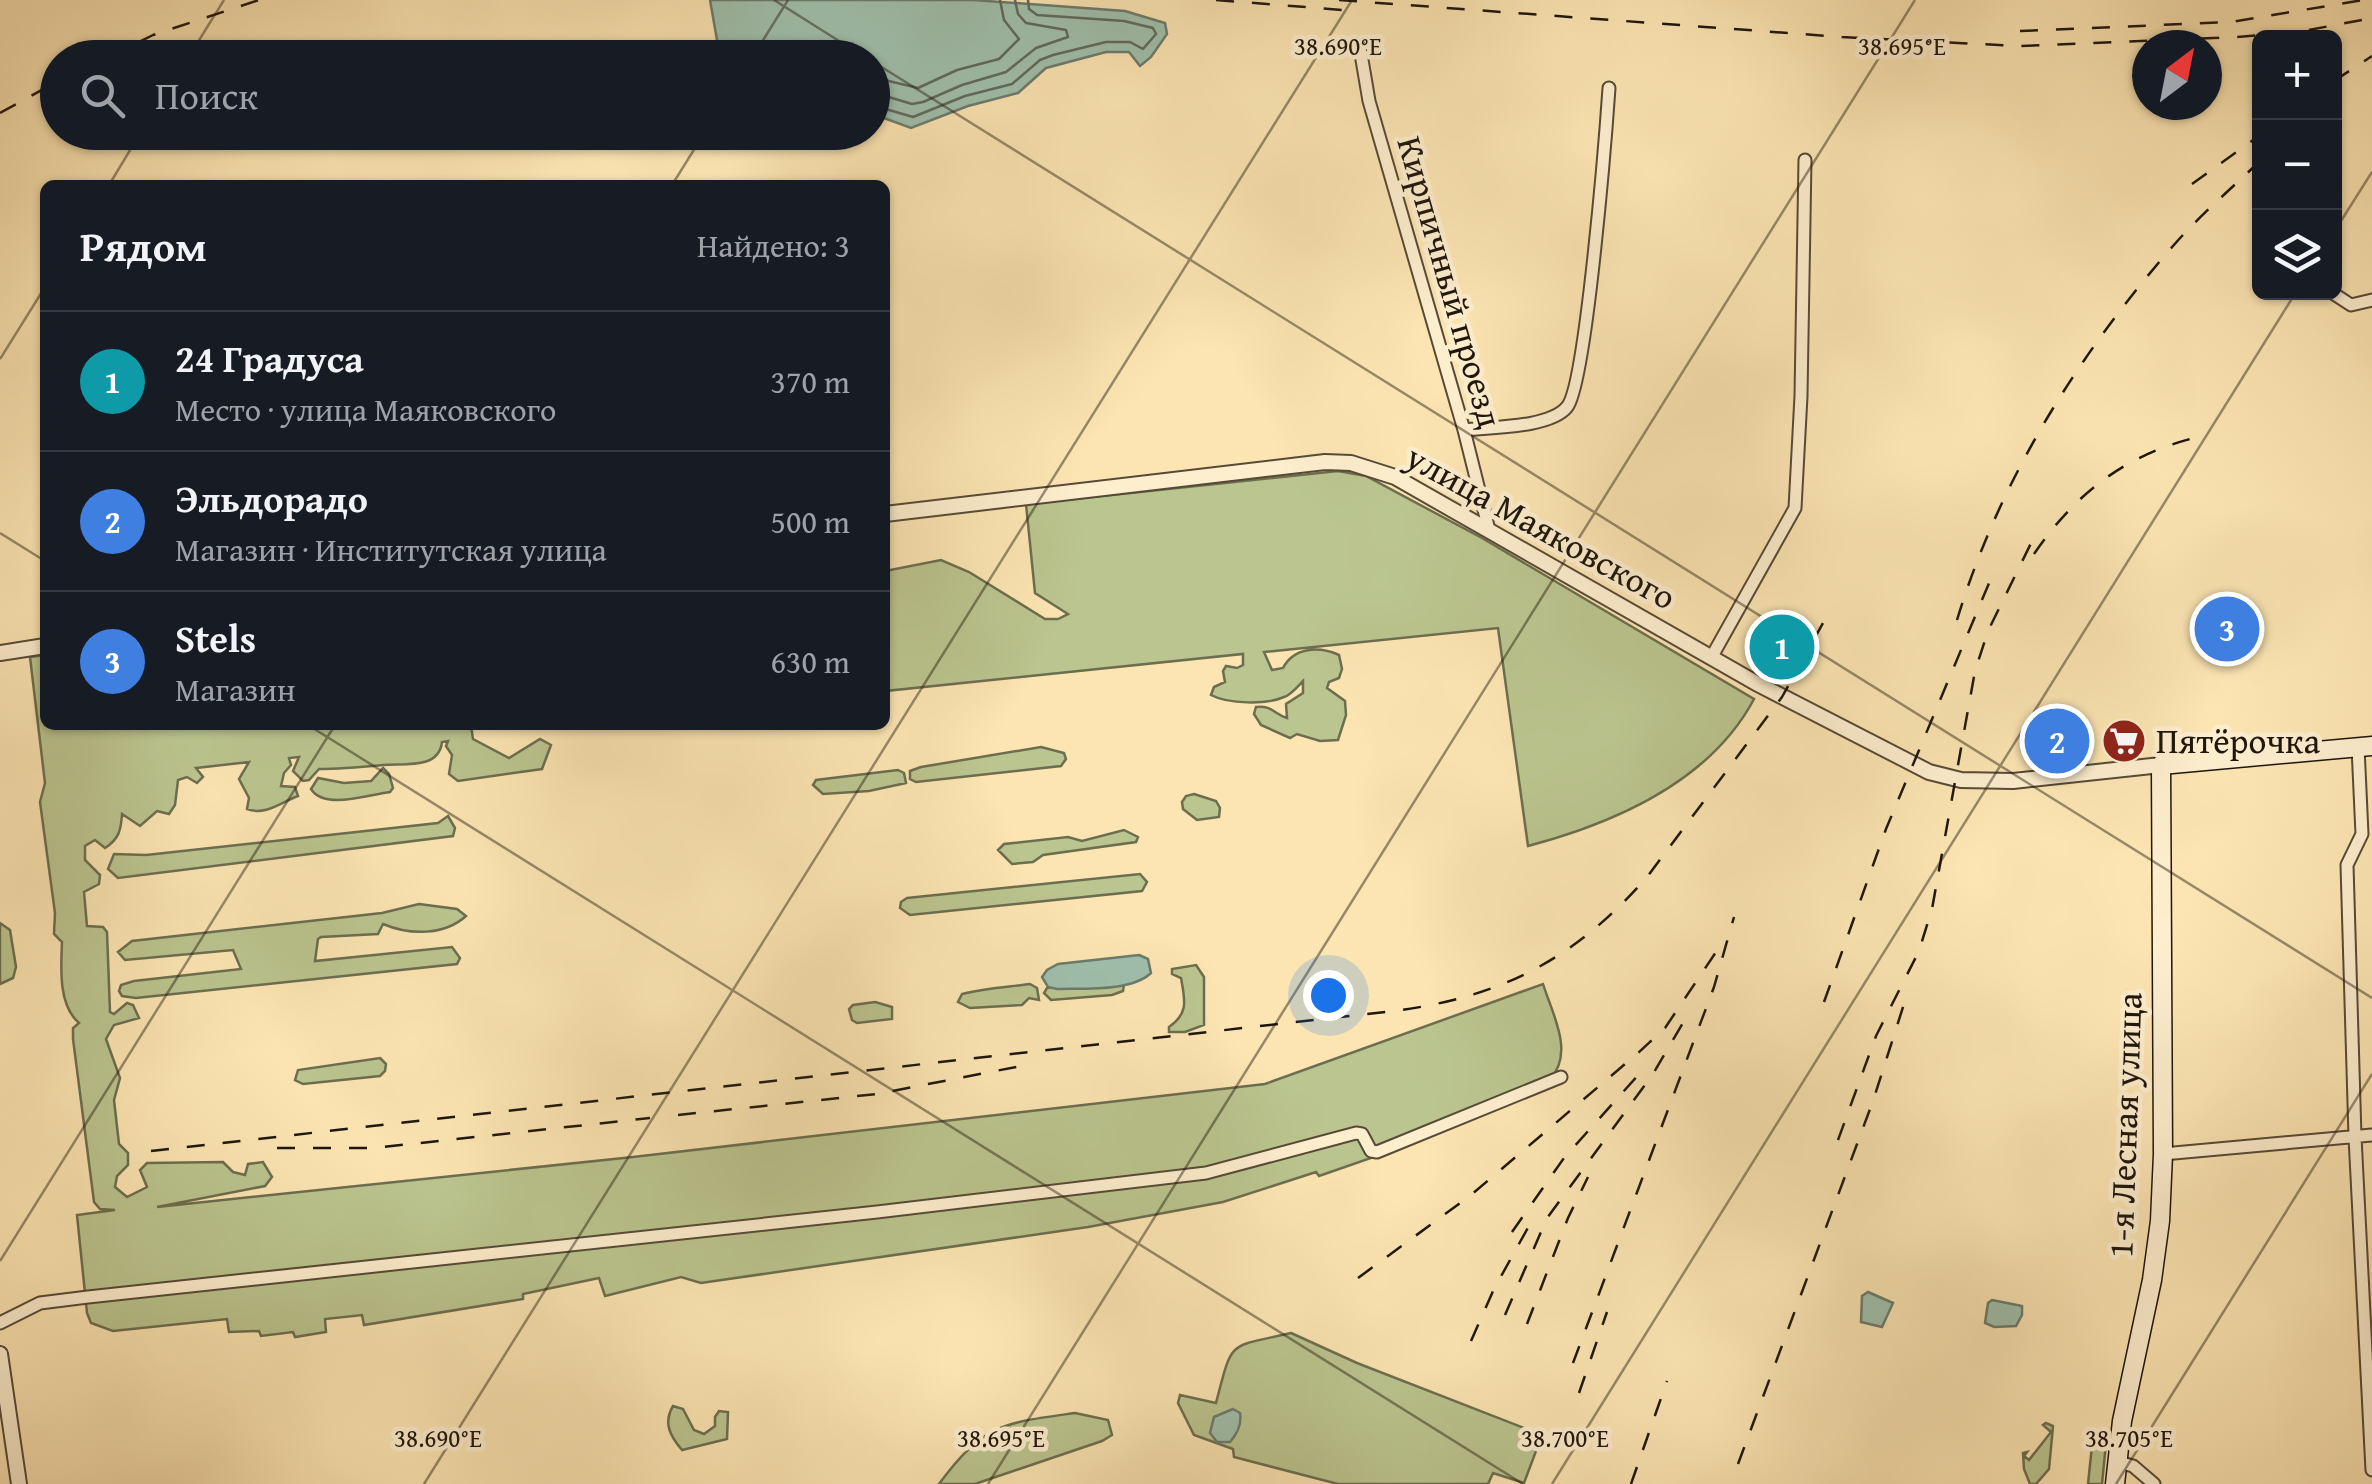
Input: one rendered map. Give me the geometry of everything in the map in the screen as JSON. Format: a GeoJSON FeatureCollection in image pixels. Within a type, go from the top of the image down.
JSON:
{"type":"FeatureCollection","features":[{"type":"Feature","properties":{"kind":"main road"},"geometry":{"type":"LineString","coordinates":[[2162,766],[2365,746]]}},
{"type":"Feature","properties":{"kind":"main road","name":"1-я Лесная улица"},"geometry":{"type":"LineString","coordinates":[[2116,1484],[2131,1368],[2152,1280],[2160,1221],[2162,766]]}},
{"type":"Feature","properties":{"kind":"street","name":"Кирпичный проезд"},"geometry":{"type":"LineString","coordinates":[[1360,48],[1369,101],[1489,530]]}},
{"type":"Feature","properties":{"kind":"street"},"geometry":{"type":"LineString","coordinates":[[1464,430],[1527,424],[1558,415],[1572,399],[1592,273],[1609,88]]}},
{"type":"Feature","properties":{"kind":"street"},"geometry":{"type":"LineString","coordinates":[[1711,658],[1794,508],[1801,396],[1805,160]]}},
{"type":"Feature","properties":{"kind":"street"},"geometry":{"type":"LineString","coordinates":[[2342,300],[2351,306],[2372,300]]}},
{"type":"Feature","properties":{"kind":"street","name":"улица Маяковского"},"geometry":{"type":"LineString","coordinates":[[890,513],[1326,462],[1376,469],[1711,658],[1929,772],[2013,781],[2162,766]]}},
{"type":"Feature","properties":{"kind":"street"},"geometry":{"type":"LineString","coordinates":[[0,653],[40,647]]}},
{"type":"Feature","properties":{"kind":"street"},"geometry":{"type":"LineString","coordinates":[[2365,746],[2362,834],[2347,865],[2355,1137],[2372,1470]]}},
{"type":"Feature","properties":{"kind":"street"},"geometry":{"type":"LineString","coordinates":[[0,1322],[40,1303],[88,1296],[1206,1173],[1356,1133],[1362,1134],[1371,1150],[1377,1152],[1560,1077]]}},
{"type":"Feature","properties":{"kind":"street"},"geometry":{"type":"LineString","coordinates":[[2163,1154],[2372,1135]]}},
{"type":"Feature","properties":{"kind":"street"},"geometry":{"type":"LineString","coordinates":[[0,1354],[19,1484]]}},
{"type":"Feature","properties":{"kind":"street"},"geometry":{"type":"LineString","coordinates":[[2118,1462],[2133,1466],[2154,1484]]}},
{"type":"Feature","properties":{"kind":"green space"},"geometry":{"type":"Polygon","coordinates":[[[1338,471],[1366,476],[1482,538],[1754,699],[1712,754],[1657,795],[1594,825],[1528,846],[1498,628],[1264,652],[1272,670],[1283,668],[1294,656],[1308,650],[1339,655],[1339,678],[1329,682],[1327,688],[1345,701],[1346,715],[1338,740],[1320,741],[1297,734],[1290,738],[1261,725],[1254,714],[1256,707],[1261,707],[1287,718],[1286,704],[1303,693],[1303,681],[1287,696],[1267,701],[1237,702],[1211,695],[1214,687],[1225,682],[1226,666],[1243,665],[1243,654],[890,690],[890,570],[941,560],[969,572],[1045,619],[1068,614],[1035,593],[1026,504],[1338,471]]]}},
{"type":"Feature","properties":{"kind":"green space"},"geometry":{"type":"Polygon","coordinates":[[[40,656],[40,730],[472,730],[473,739],[509,758],[540,739],[551,745],[542,769],[458,781],[449,774],[452,755],[446,746],[448,741],[442,742],[439,751],[427,761],[319,769],[303,781],[293,771],[299,757],[289,758],[291,765],[281,786],[295,787],[298,796],[261,811],[247,809],[249,798],[239,779],[249,762],[196,768],[203,777],[197,783],[187,777],[178,780],[175,805],[169,814],[157,811],[140,826],[122,814],[118,834],[110,845],[105,848],[95,840],[85,846],[85,860],[100,875],[99,884],[84,892],[87,926],[103,927],[107,932],[110,1012],[114,1014],[127,1003],[133,1005],[139,1018],[114,1025],[106,1039],[120,1078],[114,1100],[119,1144],[128,1153],[128,1165],[117,1176],[115,1187],[127,1197],[147,1187],[140,1170],[147,1163],[223,1162],[233,1172],[245,1175],[248,1164],[263,1162],[272,1177],[265,1186],[157,1207],[1265,1084],[1543,984],[1559,1033],[1561,1057],[1550,1079],[1381,1144],[1371,1158],[1223,1202],[1088,1227],[701,1283],[681,1277],[605,1296],[599,1278],[523,1294],[523,1299],[364,1325],[362,1315],[325,1319],[326,1332],[295,1337],[293,1332],[261,1336],[259,1331],[229,1332],[227,1319],[113,1331],[91,1323],[87,1313],[77,1215],[115,1210],[100,1209],[94,1202],[73,1039],[73,1028],[79,1023],[64,996],[62,942],[54,934],[55,913],[40,802],[45,783],[30,657],[40,656]]]}},
{"type":"Feature","properties":{"kind":"green space"},"geometry":{"type":"Polygon","coordinates":[[[1041,747],[1064,753],[1066,759],[1061,766],[916,782],[910,779],[910,771],[921,767],[1041,747]]]}},
{"type":"Feature","properties":{"kind":"green space"},"geometry":{"type":"Polygon","coordinates":[[[383,768],[389,774],[393,788],[390,792],[336,800],[326,799],[311,789],[318,778],[344,783],[371,781],[383,768]]]}},
{"type":"Feature","properties":{"kind":"green space"},"geometry":{"type":"Polygon","coordinates":[[[898,770],[904,773],[906,783],[869,791],[823,794],[813,785],[816,780],[898,770]]]}},
{"type":"Feature","properties":{"kind":"green space"},"geometry":{"type":"Polygon","coordinates":[[[1194,794],[1216,801],[1219,817],[1197,820],[1183,809],[1186,796],[1194,794]]]}},
{"type":"Feature","properties":{"kind":"green space"},"geometry":{"type":"Polygon","coordinates":[[[448,816],[455,828],[453,836],[118,878],[108,869],[114,854],[146,855],[438,823],[448,816]]]}},
{"type":"Feature","properties":{"kind":"green space"},"geometry":{"type":"Polygon","coordinates":[[[1124,830],[1138,837],[1136,842],[1043,855],[1033,862],[1012,864],[998,850],[1004,844],[1068,837],[1082,841],[1124,830]]]}},
{"type":"Feature","properties":{"kind":"green space"},"geometry":{"type":"Polygon","coordinates":[[[1140,874],[1147,882],[1142,891],[910,915],[900,908],[907,898],[1140,874]]]}},
{"type":"Feature","properties":{"kind":"green space"},"geometry":{"type":"Polygon","coordinates":[[[419,904],[457,909],[466,916],[437,930],[415,932],[383,924],[378,934],[321,937],[315,961],[452,947],[460,958],[457,964],[136,998],[122,996],[119,991],[121,985],[134,981],[241,969],[233,950],[125,960],[118,952],[132,941],[382,913],[419,904]]]}},
{"type":"Feature","properties":{"kind":"green space"},"geometry":{"type":"Polygon","coordinates":[[[0,923],[10,930],[16,967],[13,978],[0,984],[0,923]]]}},
{"type":"Feature","properties":{"kind":"green space"},"geometry":{"type":"Polygon","coordinates":[[[1196,965],[1204,977],[1204,1025],[1185,1032],[1169,1032],[1184,1006],[1181,978],[1172,974],[1172,969],[1196,965]]]}},
{"type":"Feature","properties":{"kind":"green space"},"geometry":{"type":"Polygon","coordinates":[[[1030,984],[1037,988],[1039,1000],[1029,998],[1022,1005],[970,1008],[958,1002],[962,994],[1030,984]]]}},
{"type":"Feature","properties":{"kind":"green space"},"geometry":{"type":"Polygon","coordinates":[[[1124,984],[1123,991],[1112,995],[1051,1000],[1044,993],[1059,985],[1124,984]]]}},
{"type":"Feature","properties":{"kind":"green space"},"geometry":{"type":"Polygon","coordinates":[[[875,1002],[892,1007],[892,1019],[857,1023],[852,1020],[849,1009],[853,1005],[875,1002]]]}},
{"type":"Feature","properties":{"kind":"green space"},"geometry":{"type":"Polygon","coordinates":[[[380,1058],[386,1064],[380,1076],[303,1084],[295,1080],[298,1070],[380,1058]]]}},
{"type":"Feature","properties":{"kind":"green space"},"geometry":{"type":"Polygon","coordinates":[[[1291,1333],[1542,1435],[1524,1483],[1493,1473],[1488,1484],[1338,1484],[1234,1457],[1233,1449],[1194,1435],[1178,1403],[1180,1395],[1216,1403],[1230,1356],[1236,1349],[1291,1333]]]}},
{"type":"Feature","properties":{"kind":"green space"},"geometry":{"type":"Polygon","coordinates":[[[673,1406],[683,1409],[694,1430],[704,1434],[715,1426],[719,1411],[728,1412],[727,1439],[682,1450],[669,1429],[673,1406]]]}},
{"type":"Feature","properties":{"kind":"green space"},"geometry":{"type":"Polygon","coordinates":[[[1075,1413],[1108,1420],[1112,1435],[975,1484],[939,1484],[969,1449],[997,1429],[1075,1413]]]}},
{"type":"Feature","properties":{"kind":"green space"},"geometry":{"type":"Polygon","coordinates":[[[2043,1425],[2053,1426],[2049,1469],[2036,1484],[2030,1484],[2023,1453],[2027,1452],[2024,1456],[2029,1460],[2051,1432],[2043,1425]]]}},
{"type":"Feature","properties":{"kind":"green space"},"geometry":{"type":"Polygon","coordinates":[[[2104,1430],[2107,1433],[2102,1484],[2088,1484],[2093,1436],[2104,1430]]]}},
{"type":"Feature","properties":{"kind":"water"},"geometry":{"type":"Polygon","coordinates":[[[710,0],[973,0],[1125,11],[1165,23],[1167,34],[1140,66],[1129,52],[1106,52],[1046,68],[1018,93],[968,106],[911,128],[890,120],[890,40],[717,40],[710,0]]]}},
{"type":"Feature","properties":{"kind":"water"},"geometry":{"type":"Polygon","coordinates":[[[1139,955],[1148,959],[1151,973],[1119,986],[1057,989],[1048,987],[1042,977],[1058,964],[1139,955]]]}},
{"type":"Feature","properties":{"kind":"water"},"geometry":{"type":"Polygon","coordinates":[[[1868,1292],[1893,1303],[1882,1327],[1861,1322],[1862,1296],[1868,1292]]]}},
{"type":"Feature","properties":{"kind":"water"},"geometry":{"type":"Polygon","coordinates":[[[1992,1300],[2022,1306],[2016,1326],[1994,1327],[1985,1323],[1992,1300]]]}},
{"type":"Feature","properties":{"kind":"water"},"geometry":{"type":"Polygon","coordinates":[[[1233,1409],[1240,1413],[1237,1432],[1230,1442],[1217,1442],[1210,1433],[1214,1417],[1233,1409]]]}},
{"type":"Feature","properties":{"kind":"railway"},"geometry":{"type":"LineString","coordinates":[[143,40],[259,0]]}},
{"type":"Feature","properties":{"kind":"railway"},"geometry":{"type":"LineString","coordinates":[[1216,0],[1355,11]]}},
{"type":"Feature","properties":{"kind":"railway"},"geometry":{"type":"LineString","coordinates":[[1339,0],[2019,46],[2236,37],[2298,32],[2372,18]]}},
{"type":"Feature","properties":{"kind":"railway"},"geometry":{"type":"LineString","coordinates":[[2020,31],[2231,22],[2363,0]]}},
{"type":"Feature","properties":{"kind":"railway"},"geometry":{"type":"LineString","coordinates":[[2342,76],[2372,56]]}},
{"type":"Feature","properties":{"kind":"railway"},"geometry":{"type":"LineString","coordinates":[[0,113],[40,91]]}},
{"type":"Feature","properties":{"kind":"railway"},"geometry":{"type":"LineString","coordinates":[[2192,184],[2252,141]]}},
{"type":"Feature","properties":{"kind":"railway"},"geometry":{"type":"LineString","coordinates":[[1957,620],[1974,569],[2018,470],[2074,376],[2173,246],[2252,168]]}},
{"type":"Feature","properties":{"kind":"railway"},"geometry":{"type":"LineString","coordinates":[[2034,554],[2068,511],[2106,478],[2151,453],[2202,436]]}},
{"type":"Feature","properties":{"kind":"railway"},"geometry":{"type":"LineString","coordinates":[[1838,1140],[1876,1036],[1919,951],[1932,909],[1975,671],[1988,631],[2037,531]]}},
{"type":"Feature","properties":{"kind":"railway"},"geometry":{"type":"LineString","coordinates":[[1824,1002],[1886,829],[1992,576]]}},
{"type":"Feature","properties":{"kind":"railway"},"geometry":{"type":"LineString","coordinates":[[151,1151],[1394,1011],[1469,996],[1534,970],[1564,952],[1620,906],[1647,877],[1782,697],[1823,623]]}},
{"type":"Feature","properties":{"kind":"railway"},"geometry":{"type":"LineString","coordinates":[[1573,1363],[1714,987],[1734,917]]}},
{"type":"Feature","properties":{"kind":"railway"},"geometry":{"type":"LineString","coordinates":[[1358,1278],[1471,1195],[1638,1053],[1665,1028],[1716,952]]}},
{"type":"Feature","properties":{"kind":"railway"},"geometry":{"type":"LineString","coordinates":[[1738,1464],[1873,1101],[1904,1004]]}},
{"type":"Feature","properties":{"kind":"railway"},"geometry":{"type":"LineString","coordinates":[[1505,1315],[1547,1218],[1653,1074],[1687,1016]]}},
{"type":"Feature","properties":{"kind":"railway"},"geometry":{"type":"LineString","coordinates":[[678,1115],[877,1094],[1021,1066]]}},
{"type":"Feature","properties":{"kind":"railway"},"geometry":{"type":"LineString","coordinates":[[1512,1232],[1564,1158],[1640,1073]]}},
{"type":"Feature","properties":{"kind":"railway"},"geometry":{"type":"LineString","coordinates":[[277,1148],[374,1148],[650,1118]]}},
{"type":"Feature","properties":{"kind":"railway"},"geometry":{"type":"LineString","coordinates":[[1527,1324],[1588,1177]]}},
{"type":"Feature","properties":{"kind":"railway"},"geometry":{"type":"LineString","coordinates":[[1471,1341],[1530,1224]]}},
{"type":"Feature","properties":{"kind":"railway"},"geometry":{"type":"LineString","coordinates":[[1579,1393],[1607,1312]]}},
{"type":"Feature","properties":{"kind":"railway"},"geometry":{"type":"LineString","coordinates":[[1631,1484],[1667,1381]]}},
{"type":"Feature","properties":{"kind":"place","name":"Stels"},"geometry":{"type":"Point","coordinates":[2227,629]}},
{"type":"Feature","properties":{"kind":"place","name":"24 Градуса"},"geometry":{"type":"Point","coordinates":[1782,647]}},
{"type":"Feature","properties":{"kind":"place","name":"Эльдорадо"},"geometry":{"type":"Point","coordinates":[2057,741]}},
{"type":"Feature","properties":{"kind":"place","name":"Пятёрочка"},"geometry":{"type":"Point","coordinates":[2124,741]}}]}
